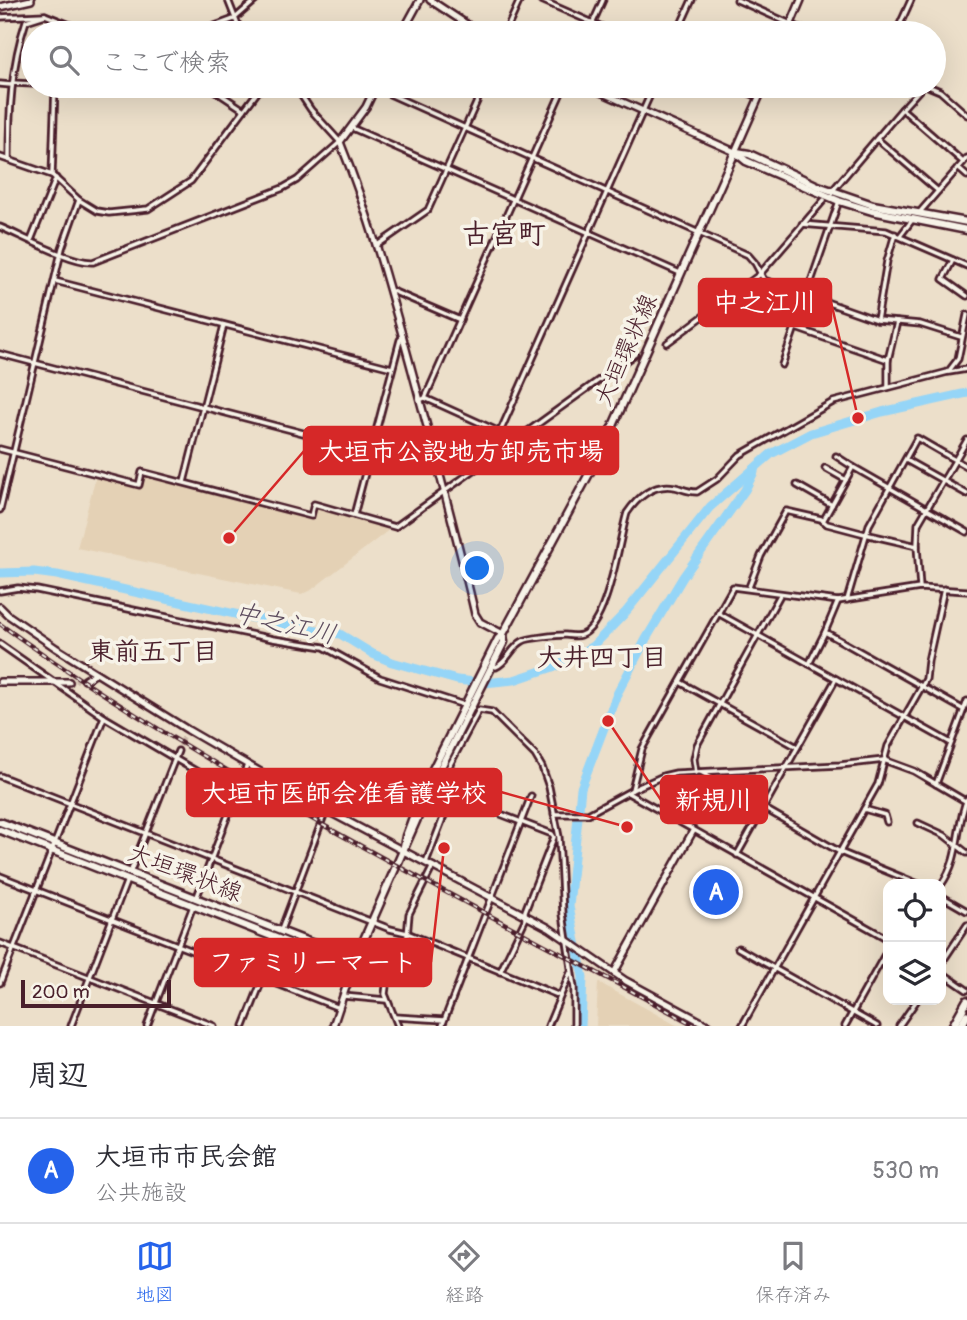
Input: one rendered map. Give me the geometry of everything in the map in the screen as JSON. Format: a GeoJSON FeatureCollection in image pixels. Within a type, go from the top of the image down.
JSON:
{"type":"FeatureCollection","features":[{"type":"Feature","properties":{"kind":"highway"},"geometry":{"type":"LineString","coordinates":[[953,1026],[967,1001]]}},
{"type":"Feature","properties":{"kind":"highway"},"geometry":{"type":"LineString","coordinates":[[961,1026],[967,1015]]}},
{"type":"Feature","properties":{"kind":"main road"},"geometry":{"type":"LineString","coordinates":[[735,152],[749,154],[839,201],[915,217],[967,222]]}},
{"type":"Feature","properties":{"kind":"main road","name":"大垣環状線"},"geometry":{"type":"LineString","coordinates":[[403,850],[405,836],[425,785],[488,668],[498,639],[604,446],[735,152]]}},
{"type":"Feature","properties":{"kind":"main road"},"geometry":{"type":"LineString","coordinates":[[827,194],[967,230]]}},
{"type":"Feature","properties":{"kind":"main road","name":"大垣環状線"},"geometry":{"type":"LineString","coordinates":[[280,935],[343,964],[355,960],[403,850],[434,788],[467,703]]}},
{"type":"Feature","properties":{"kind":"main road","name":"大垣環状線"},"geometry":{"type":"LineString","coordinates":[[0,822],[127,881],[195,902]]}},
{"type":"Feature","properties":{"kind":"main road","name":"大垣環状線"},"geometry":{"type":"LineString","coordinates":[[0,830],[131,872],[195,902],[355,960]]}},
{"type":"Feature","properties":{"kind":"street"},"geometry":{"type":"LineString","coordinates":[[0,7],[31,0]]}},
{"type":"Feature","properties":{"kind":"street"},"geometry":{"type":"LineString","coordinates":[[228,0],[234,19]]}},
{"type":"Feature","properties":{"kind":"street"},"geometry":{"type":"LineString","coordinates":[[229,21],[256,0]]}},
{"type":"Feature","properties":{"kind":"street"},"geometry":{"type":"LineString","coordinates":[[409,21],[420,0]]}},
{"type":"Feature","properties":{"kind":"street"},"geometry":{"type":"LineString","coordinates":[[430,0],[462,21]]}},
{"type":"Feature","properties":{"kind":"street"},"geometry":{"type":"LineString","coordinates":[[510,21],[520,0]]}},
{"type":"Feature","properties":{"kind":"street"},"geometry":{"type":"LineString","coordinates":[[541,0],[588,21]]}},
{"type":"Feature","properties":{"kind":"street"},"geometry":{"type":"LineString","coordinates":[[594,21],[603,0]]}},
{"type":"Feature","properties":{"kind":"street"},"geometry":{"type":"LineString","coordinates":[[682,21],[692,0]]}},
{"type":"Feature","properties":{"kind":"street"},"geometry":{"type":"LineString","coordinates":[[737,0],[784,21]]}},
{"type":"Feature","properties":{"kind":"street"},"geometry":{"type":"LineString","coordinates":[[792,21],[801,0]]}},
{"type":"Feature","properties":{"kind":"street"},"geometry":{"type":"LineString","coordinates":[[901,21],[911,0]]}},
{"type":"Feature","properties":{"kind":"street"},"geometry":{"type":"LineString","coordinates":[[0,17],[45,15],[60,21]]}},
{"type":"Feature","properties":{"kind":"street"},"geometry":{"type":"LineString","coordinates":[[26,21],[45,15]]}},
{"type":"Feature","properties":{"kind":"street"},"geometry":{"type":"LineString","coordinates":[[9,159],[12,84],[21,35]]}},
{"type":"Feature","properties":{"kind":"street"},"geometry":{"type":"LineString","coordinates":[[0,84],[21,84]]}},
{"type":"Feature","properties":{"kind":"street"},"geometry":{"type":"LineString","coordinates":[[946,96],[967,115]]}},
{"type":"Feature","properties":{"kind":"street"},"geometry":{"type":"LineString","coordinates":[[31,240],[54,176],[55,98]]}},
{"type":"Feature","properties":{"kind":"street"},"geometry":{"type":"LineString","coordinates":[[226,98],[244,110]]}},
{"type":"Feature","properties":{"kind":"street"},"geometry":{"type":"LineString","coordinates":[[0,157],[54,176],[79,200],[97,211],[108,213],[148,209],[191,181],[253,98]]}},
{"type":"Feature","properties":{"kind":"street"},"geometry":{"type":"LineString","coordinates":[[303,98],[340,142],[359,189],[423,399],[477,618],[503,634]]}},
{"type":"Feature","properties":{"kind":"street"},"geometry":{"type":"LineString","coordinates":[[1,227],[61,253],[93,262],[257,199],[297,180],[340,142],[370,98]]}},
{"type":"Feature","properties":{"kind":"street"},"geometry":{"type":"LineString","coordinates":[[399,98],[748,255],[755,262],[764,280],[877,320],[920,324],[961,337]]}},
{"type":"Feature","properties":{"kind":"street"},"geometry":{"type":"LineString","coordinates":[[376,246],[428,210],[479,98]]}},
{"type":"Feature","properties":{"kind":"street"},"geometry":{"type":"LineString","coordinates":[[423,399],[559,98]]}},
{"type":"Feature","properties":{"kind":"street"},"geometry":{"type":"LineString","coordinates":[[615,98],[735,152],[759,98]]}},
{"type":"Feature","properties":{"kind":"street"},"geometry":{"type":"LineString","coordinates":[[500,432],[648,98]]}},
{"type":"Feature","properties":{"kind":"street"},"geometry":{"type":"LineString","coordinates":[[667,344],[759,273],[913,98]]}},
{"type":"Feature","properties":{"kind":"street"},"geometry":{"type":"LineString","coordinates":[[902,109],[963,162]]}},
{"type":"Feature","properties":{"kind":"street"},"geometry":{"type":"LineString","coordinates":[[352,128],[681,273]]}},
{"type":"Feature","properties":{"kind":"street"},"geometry":{"type":"LineString","coordinates":[[877,139],[938,191]]}},
{"type":"Feature","properties":{"kind":"street"},"geometry":{"type":"LineString","coordinates":[[877,320],[887,261],[897,235],[967,158]]}},
{"type":"Feature","properties":{"kind":"street"},"geometry":{"type":"LineString","coordinates":[[958,168],[967,176]]}},
{"type":"Feature","properties":{"kind":"street"},"geometry":{"type":"LineString","coordinates":[[0,510],[61,253],[79,200]]}},
{"type":"Feature","properties":{"kind":"street"},"geometry":{"type":"LineString","coordinates":[[782,365],[839,201]]}},
{"type":"Feature","properties":{"kind":"street"},"geometry":{"type":"LineString","coordinates":[[802,224],[886,231],[967,266]]}},
{"type":"Feature","properties":{"kind":"street"},"geometry":{"type":"LineString","coordinates":[[953,260],[943,279],[967,296]]}},
{"type":"Feature","properties":{"kind":"street"},"geometry":{"type":"LineString","coordinates":[[55,281],[392,368]]}},
{"type":"Feature","properties":{"kind":"street"},"geometry":{"type":"LineString","coordinates":[[390,290],[460,320]]}},
{"type":"Feature","properties":{"kind":"street"},"geometry":{"type":"LineString","coordinates":[[948,372],[958,359],[967,315]]}},
{"type":"Feature","properties":{"kind":"street"},"geometry":{"type":"LineString","coordinates":[[888,387],[888,360],[897,322]]}},
{"type":"Feature","properties":{"kind":"street"},"geometry":{"type":"LineString","coordinates":[[184,482],[224,325]]}},
{"type":"Feature","properties":{"kind":"street"},"geometry":{"type":"LineString","coordinates":[[796,328],[888,360]]}},
{"type":"Feature","properties":{"kind":"street"},"geometry":{"type":"LineString","coordinates":[[354,515],[392,368],[403,337]]}},
{"type":"Feature","properties":{"kind":"street"},"geometry":{"type":"LineString","coordinates":[[0,354],[439,468]]}},
{"type":"Feature","properties":{"kind":"street"},"geometry":{"type":"LineString","coordinates":[[0,449],[139,485],[142,472],[311,516],[314,505],[395,527],[635,354]]}},
{"type":"Feature","properties":{"kind":"street"},"geometry":{"type":"LineString","coordinates":[[488,668],[501,664],[511,650],[524,640],[564,635],[580,636],[588,631],[606,601],[627,513],[635,501],[646,493],[661,487],[697,492],[707,487],[740,455],[813,413],[851,396],[967,369]]}},
{"type":"Feature","properties":{"kind":"street"},"geometry":{"type":"LineString","coordinates":[[423,399],[500,432],[514,441]]}},
{"type":"Feature","properties":{"kind":"street"},"geometry":{"type":"LineString","coordinates":[[847,600],[865,534],[917,438],[967,467]]}},
{"type":"Feature","properties":{"kind":"street"},"geometry":{"type":"LineString","coordinates":[[920,588],[918,524],[967,440]]}},
{"type":"Feature","properties":{"kind":"street"},"geometry":{"type":"LineString","coordinates":[[836,456],[967,532]]}},
{"type":"Feature","properties":{"kind":"street"},"geometry":{"type":"LineString","coordinates":[[906,460],[967,494]]}},
{"type":"Feature","properties":{"kind":"street"},"geometry":{"type":"LineString","coordinates":[[823,521],[853,467]]}},
{"type":"Feature","properties":{"kind":"street"},"geometry":{"type":"LineString","coordinates":[[825,468],[846,480]]}},
{"type":"Feature","properties":{"kind":"street"},"geometry":{"type":"LineString","coordinates":[[797,485],[832,505]]}},
{"type":"Feature","properties":{"kind":"street"},"geometry":{"type":"LineString","coordinates":[[749,588],[761,556],[786,510],[827,524],[917,546]]}},
{"type":"Feature","properties":{"kind":"street"},"geometry":{"type":"LineString","coordinates":[[630,792],[642,749],[733,587],[838,601],[920,588],[967,591]]}},
{"type":"Feature","properties":{"kind":"street"},"geometry":{"type":"LineString","coordinates":[[0,591],[18,588],[37,590],[324,647],[380,677],[467,703]]}},
{"type":"Feature","properties":{"kind":"street"},"geometry":{"type":"LineString","coordinates":[[742,1026],[878,784],[888,746],[926,679],[944,589]]}},
{"type":"Feature","properties":{"kind":"street"},"geometry":{"type":"LineString","coordinates":[[780,595],[697,745],[694,759],[698,772],[840,852],[906,879]]}},
{"type":"Feature","properties":{"kind":"street"},"geometry":{"type":"LineString","coordinates":[[809,664],[838,601]]}},
{"type":"Feature","properties":{"kind":"street"},"geometry":{"type":"LineString","coordinates":[[0,607],[95,674],[187,730],[326,810],[570,941],[614,973],[709,1026]]}},
{"type":"Feature","properties":{"kind":"street"},"geometry":{"type":"LineString","coordinates":[[718,613],[951,743]]}},
{"type":"Feature","properties":{"kind":"street"},"geometry":{"type":"LineString","coordinates":[[825,632],[964,710]]}},
{"type":"Feature","properties":{"kind":"street"},"geometry":{"type":"LineString","coordinates":[[0,644],[104,717],[234,794]]}},
{"type":"Feature","properties":{"kind":"street"},"geometry":{"type":"LineString","coordinates":[[85,680],[95,674]]}},
{"type":"Feature","properties":{"kind":"street"},"geometry":{"type":"LineString","coordinates":[[737,855],[836,679]]}},
{"type":"Feature","properties":{"kind":"street"},"geometry":{"type":"LineString","coordinates":[[0,682],[69,682]]}},
{"type":"Feature","properties":{"kind":"street"},"geometry":{"type":"LineString","coordinates":[[680,682],[797,747]]}},
{"type":"Feature","properties":{"kind":"street"},"geometry":{"type":"LineString","coordinates":[[936,784],[967,701]]}},
{"type":"Feature","properties":{"kind":"street"},"geometry":{"type":"LineString","coordinates":[[557,837],[434,788],[479,710],[492,712],[535,755],[549,787],[554,814],[557,837],[563,886],[563,914],[570,941],[571,971],[575,988],[574,1026]]}},
{"type":"Feature","properties":{"kind":"street"},"geometry":{"type":"LineString","coordinates":[[0,983],[104,717]]}},
{"type":"Feature","properties":{"kind":"street"},"geometry":{"type":"LineString","coordinates":[[183,737],[187,730]]}},
{"type":"Feature","properties":{"kind":"street"},"geometry":{"type":"LineString","coordinates":[[71,1026],[178,751]]}},
{"type":"Feature","properties":{"kind":"street"},"geometry":{"type":"LineString","coordinates":[[554,814],[585,814],[599,810],[663,776],[884,760],[914,771],[967,801],[959,824],[958,845],[944,879]]}},
{"type":"Feature","properties":{"kind":"street"},"geometry":{"type":"LineString","coordinates":[[147,1026],[247,765]]}},
{"type":"Feature","properties":{"kind":"street"},"geometry":{"type":"LineString","coordinates":[[0,776],[407,933],[560,996]]}},
{"type":"Feature","properties":{"kind":"street"},"geometry":{"type":"LineString","coordinates":[[630,792],[693,831],[883,936]]}},
{"type":"Feature","properties":{"kind":"street"},"geometry":{"type":"LineString","coordinates":[[426,862],[452,794]]}},
{"type":"Feature","properties":{"kind":"street"},"geometry":{"type":"LineString","coordinates":[[442,1026],[531,796]]}},
{"type":"Feature","properties":{"kind":"street"},"geometry":{"type":"LineString","coordinates":[[864,809],[885,815],[887,821]]}},
{"type":"Feature","properties":{"kind":"street"},"geometry":{"type":"LineString","coordinates":[[244,1026],[326,810]]}},
{"type":"Feature","properties":{"kind":"street"},"geometry":{"type":"LineString","coordinates":[[918,823],[944,835],[967,852]]}},
{"type":"Feature","properties":{"kind":"street"},"geometry":{"type":"LineString","coordinates":[[614,973],[693,831]]}},
{"type":"Feature","properties":{"kind":"street"},"geometry":{"type":"LineString","coordinates":[[500,972],[525,920],[524,915],[557,837]]}},
{"type":"Feature","properties":{"kind":"street"},"geometry":{"type":"LineString","coordinates":[[398,1026],[386,1000],[389,964],[403,944],[409,914],[433,866]]}},
{"type":"Feature","properties":{"kind":"street"},"geometry":{"type":"LineString","coordinates":[[0,876],[340,1008]]}},
{"type":"Feature","properties":{"kind":"street"},"geometry":{"type":"LineString","coordinates":[[946,898],[967,911]]}},
{"type":"Feature","properties":{"kind":"street"},"geometry":{"type":"LineString","coordinates":[[946,956],[967,925]]}},
{"type":"Feature","properties":{"kind":"street"},"geometry":{"type":"LineString","coordinates":[[0,943],[214,1026]]}},
{"type":"Feature","properties":{"kind":"street"},"geometry":{"type":"LineString","coordinates":[[738,948],[877,1026]]}},
{"type":"Feature","properties":{"kind":"street"},"geometry":{"type":"LineString","coordinates":[[845,1026],[883,958]]}},
{"type":"Feature","properties":{"kind":"street"},"geometry":{"type":"LineString","coordinates":[[333,1026],[355,960]]}},
{"type":"Feature","properties":{"kind":"street"},"geometry":{"type":"LineString","coordinates":[[335,961],[347,986]]}},
{"type":"Feature","properties":{"kind":"street"},"geometry":{"type":"LineString","coordinates":[[548,1026],[571,971]]}},
{"type":"Feature","properties":{"kind":"street"},"geometry":{"type":"LineString","coordinates":[[946,975],[967,990]]}},
{"type":"Feature","properties":{"kind":"street"},"geometry":{"type":"LineString","coordinates":[[343,996],[386,1000]]}},
{"type":"Feature","properties":{"kind":"street"},"geometry":{"type":"LineString","coordinates":[[899,1026],[914,1005]]}},
{"type":"Feature","properties":{"kind":"street"},"geometry":{"type":"LineString","coordinates":[[395,1017],[444,1020]]}},
{"type":"Feature","properties":{"kind":"shaded area"},"geometry":{"type":"Polygon","coordinates":[[[144,475],[311,519],[314,508],[390,529],[310,591],[301,594],[77,548],[96,476],[140,489],[144,475]]]}},
{"type":"Feature","properties":{"kind":"shaded area"},"geometry":{"type":"Polygon","coordinates":[[[598,982],[678,1026],[596,1026],[598,982]]]}},
{"type":"Feature","properties":{"kind":"waterway","name":"中之江川"},"geometry":{"type":"LineString","coordinates":[[0,573],[34,572],[57,575],[276,623],[340,634],[392,662],[457,680],[484,683],[514,680],[559,665],[593,646],[625,613],[710,507],[771,454],[811,433],[882,412],[967,393]]}},
{"type":"Feature","properties":{"kind":"waterway"},"geometry":{"type":"LineString","coordinates":[[581,1026],[583,977],[569,906],[581,788],[617,694],[646,639],[683,577],[745,490],[754,472]]}},
{"type":"Feature","properties":{"kind":"tunnel"},"geometry":{"type":"LineString","coordinates":[[69,682],[84,680]]}},
{"type":"Feature","properties":{"kind":"tunnel"},"geometry":{"type":"LineString","coordinates":[[178,751],[183,737]]}},
{"type":"Feature","properties":{"kind":"railway"},"geometry":{"type":"LineString","coordinates":[[0,624],[83,681],[254,786],[430,884],[696,1026]]}},
{"type":"Feature","properties":{"kind":"place","name":"中之江川"},"geometry":{"type":"Point","coordinates":[858,418]}},
{"type":"Feature","properties":{"kind":"place","name":"大垣市公設地方卸売市場"},"geometry":{"type":"Point","coordinates":[229,538]}},
{"type":"Feature","properties":{"kind":"place","name":"新規川"},"geometry":{"type":"Point","coordinates":[608,721]}},
{"type":"Feature","properties":{"kind":"place","name":"大垣市医師会准看護学校"},"geometry":{"type":"Point","coordinates":[627,827]}},
{"type":"Feature","properties":{"kind":"place","name":"ファミリーマート"},"geometry":{"type":"Point","coordinates":[444,848]}},
{"type":"Feature","properties":{"kind":"place","name":"大垣市市民会館"},"geometry":{"type":"Point","coordinates":[716,892]}},
{"type":"Feature","properties":{"kind":"district","name":"古宮町"},"geometry":{"type":"Point","coordinates":[504,234]}},
{"type":"Feature","properties":{"kind":"district","name":"東前五丁目"},"geometry":{"type":"Point","coordinates":[153,652]}},
{"type":"Feature","properties":{"kind":"district","name":"大井四丁目"},"geometry":{"type":"Point","coordinates":[602,658]}}]}
